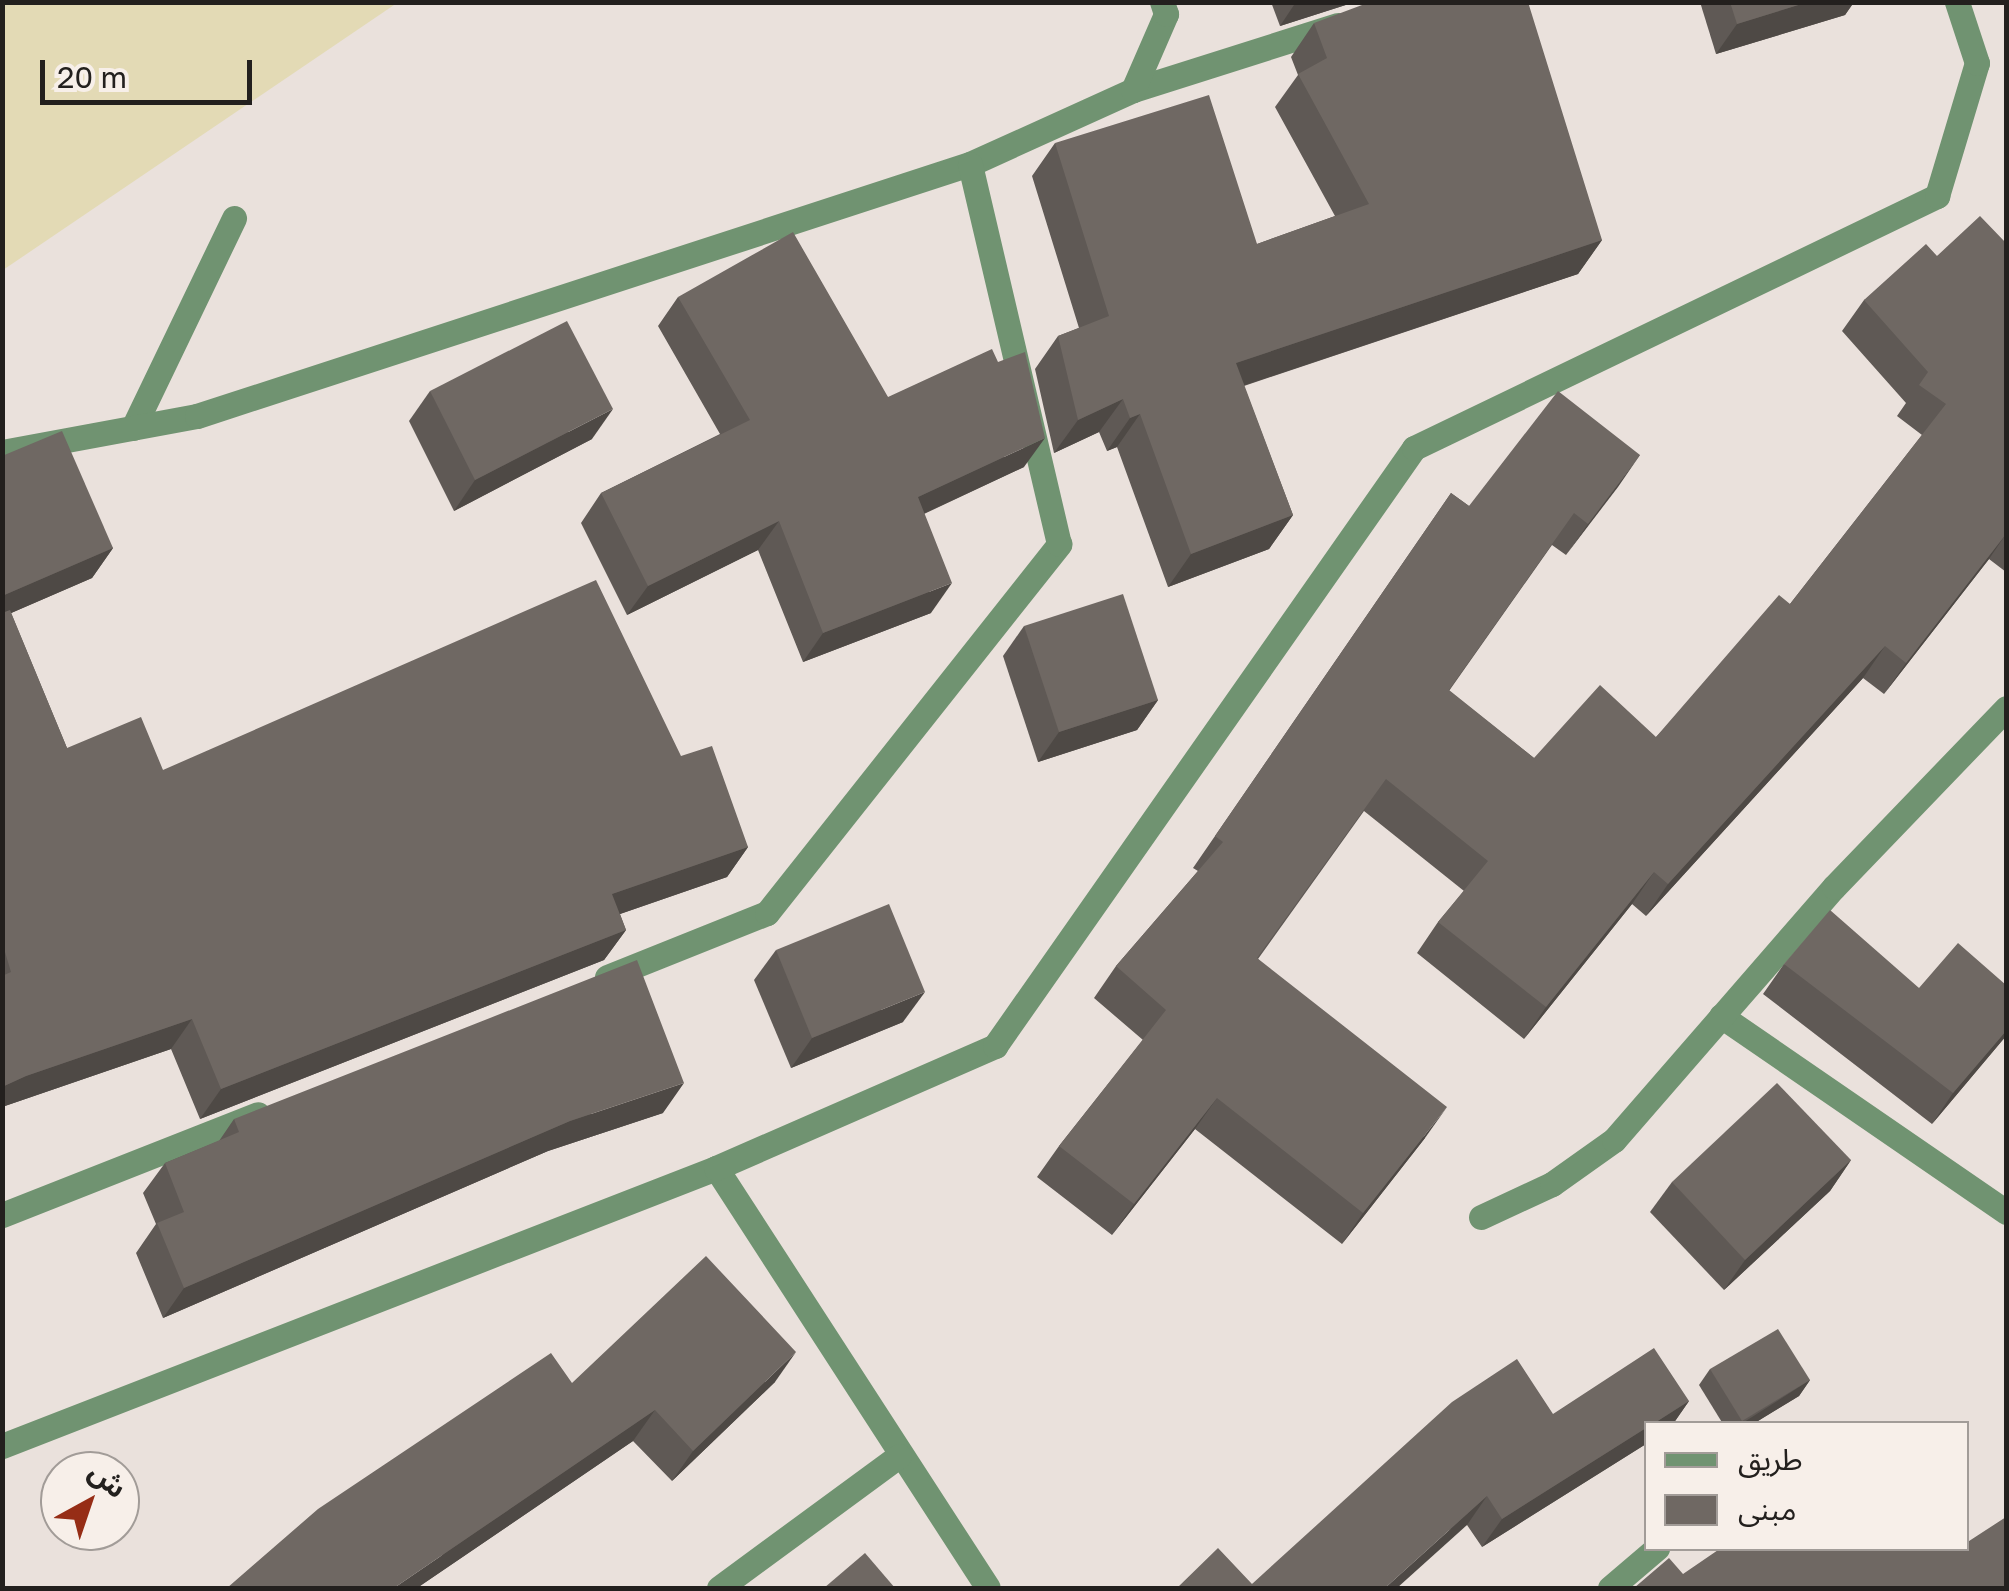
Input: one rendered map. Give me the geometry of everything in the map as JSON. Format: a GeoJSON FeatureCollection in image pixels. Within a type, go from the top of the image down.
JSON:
{"type":"FeatureCollection","features":[{"type":"Feature","properties":{"kind":"street"},"geometry":{"type":"LineString","coordinates":[[1134,90],[1166,14],[1162,2]]}},
{"type":"Feature","properties":{"kind":"street"},"geometry":{"type":"LineString","coordinates":[[2,1446],[716,1168],[995,1046],[1414,448],[1936,196],[1977,63],[1958,2]]}},
{"type":"Feature","properties":{"kind":"street"},"geometry":{"type":"LineString","coordinates":[[2,452],[198,416],[970,164],[1134,90],[1373,14]]}},
{"type":"Feature","properties":{"kind":"street"},"geometry":{"type":"LineString","coordinates":[[585,985],[767,914],[1060,544],[970,164]]}},
{"type":"Feature","properties":{"kind":"street"},"geometry":{"type":"LineString","coordinates":[[133,428],[234,218]]}},
{"type":"Feature","properties":{"kind":"street"},"geometry":{"type":"LineString","coordinates":[[1481,1218],[1552,1184],[1614,1140],[1722,1016],[2006,708]]}},
{"type":"Feature","properties":{"kind":"street"},"geometry":{"type":"LineString","coordinates":[[1722,1016],[2002,1201]]}},
{"type":"Feature","properties":{"kind":"street"},"geometry":{"type":"LineString","coordinates":[[2,1215],[294,1100]]}},
{"type":"Feature","properties":{"kind":"street"},"geometry":{"type":"LineString","coordinates":[[716,1168],[988,1588]]}},
{"type":"Feature","properties":{"kind":"street"},"geometry":{"type":"LineString","coordinates":[[719,1588],[899,1456]]}},
{"type":"Feature","properties":{"kind":"street"},"geometry":{"type":"LineString","coordinates":[[1610,1588],[1653,1551]]}},
{"type":"Feature","properties":{"kind":"sand"},"geometry":{"type":"Polygon","coordinates":[[[3,2],[397,2],[397,3],[3,270],[3,2]]]}},
{"type":"Feature","properties":{"kind":"building"},"geometry":{"type":"Polygon","coordinates":[[[1370,2],[1528,2],[1602,240],[1236,363],[1293,515],[1191,554],[1140,414],[1130,418],[1123,399],[1078,420],[1058,336],[1109,316],[1055,143],[1209,95],[1257,244],[1369,204],[1298,74],[1327,58],[1314,23],[1370,2]]]}},
{"type":"Feature","properties":{"kind":"building"},"geometry":{"type":"Polygon","coordinates":[[[1730,2],[1808,2],[1737,24],[1730,2]]]}},
{"type":"Feature","properties":{"kind":"building"},"geometry":{"type":"Polygon","coordinates":[[[1980,216],[2006,243],[2006,534],[1906,663],[1885,646],[1668,884],[1654,872],[1546,1007],[1438,922],[1488,861],[1386,779],[1257,958],[1447,1107],[1363,1213],[1217,1098],[1134,1204],[1059,1146],[1166,1010],[1116,966],[1223,842],[1215,836],[1451,493],[1469,506],[1558,391],[1640,455],[1588,524],[1574,513],[1449,690],[1534,758],[1600,685],[1656,737],[1779,595],[1790,604],[1946,404],[1919,385],[1928,372],[1864,300],[1926,244],[1937,256],[1980,216]]]}},
{"type":"Feature","properties":{"kind":"building"},"geometry":{"type":"Polygon","coordinates":[[[793,232],[888,397],[992,349],[998,362],[1025,352],[1045,438],[918,497],[952,583],[823,633],[779,521],[648,586],[601,493],[750,420],[678,297],[793,232]]]}},
{"type":"Feature","properties":{"kind":"building"},"geometry":{"type":"Polygon","coordinates":[[[567,321],[613,409],[475,480],[430,391],[567,321]]]}},
{"type":"Feature","properties":{"kind":"building"},"geometry":{"type":"Polygon","coordinates":[[[62,431],[113,548],[2,596],[2,456],[62,431]]]}},
{"type":"Feature","properties":{"kind":"building"},"geometry":{"type":"Polygon","coordinates":[[[596,580],[681,756],[712,746],[748,847],[612,894],[626,930],[221,1089],[192,1019],[2,1087],[2,976],[11,972],[2,942],[2,613],[10,610],[67,748],[141,717],[163,770],[596,580]]]}},
{"type":"Feature","properties":{"kind":"building"},"geometry":{"type":"Polygon","coordinates":[[[1123,594],[1158,700],[1059,732],[1024,626],[1123,594]]]}},
{"type":"Feature","properties":{"kind":"building"},"geometry":{"type":"Polygon","coordinates":[[[889,904],[925,992],[812,1038],[776,950],[889,904]]]}},
{"type":"Feature","properties":{"kind":"building"},"geometry":{"type":"Polygon","coordinates":[[[1830,910],[1919,988],[1958,943],[2006,985],[2006,1031],[1953,1093],[1784,964],[1830,910]]]}},
{"type":"Feature","properties":{"kind":"building"},"geometry":{"type":"Polygon","coordinates":[[[637,960],[684,1083],[570,1121],[184,1288],[157,1223],[184,1212],[165,1163],[239,1132],[234,1119],[637,960]]]}},
{"type":"Feature","properties":{"kind":"building"},"geometry":{"type":"Polygon","coordinates":[[[1777,1083],[1851,1160],[1745,1260],[1672,1182],[1777,1083]]]}},
{"type":"Feature","properties":{"kind":"building"},"geometry":{"type":"Polygon","coordinates":[[[706,1256],[796,1352],[693,1451],[655,1410],[394,1588],[227,1588],[318,1509],[551,1353],[572,1383],[706,1256]]]}},
{"type":"Feature","properties":{"kind":"building"},"geometry":{"type":"Polygon","coordinates":[[[1778,1329],[1810,1380],[1742,1421],[1710,1369],[1778,1329]]]}},
{"type":"Feature","properties":{"kind":"building"},"geometry":{"type":"Polygon","coordinates":[[[1654,1348],[1689,1401],[1658,1421],[1644,1421],[1644,1429],[1502,1519],[1487,1496],[1385,1588],[1177,1588],[1218,1548],[1252,1584],[1452,1402],[1517,1359],[1553,1414],[1654,1348]]]}},
{"type":"Feature","properties":{"kind":"building"},"geometry":{"type":"Polygon","coordinates":[[[2006,1517],[2006,1588],[1634,1588],[1669,1558],[1683,1574],[1717,1551],[1969,1551],[1969,1541],[2006,1517]]]}},
{"type":"Feature","properties":{"kind":"building"},"geometry":{"type":"Polygon","coordinates":[[[865,1553],[895,1588],[824,1588],[865,1553]]]}}]}
